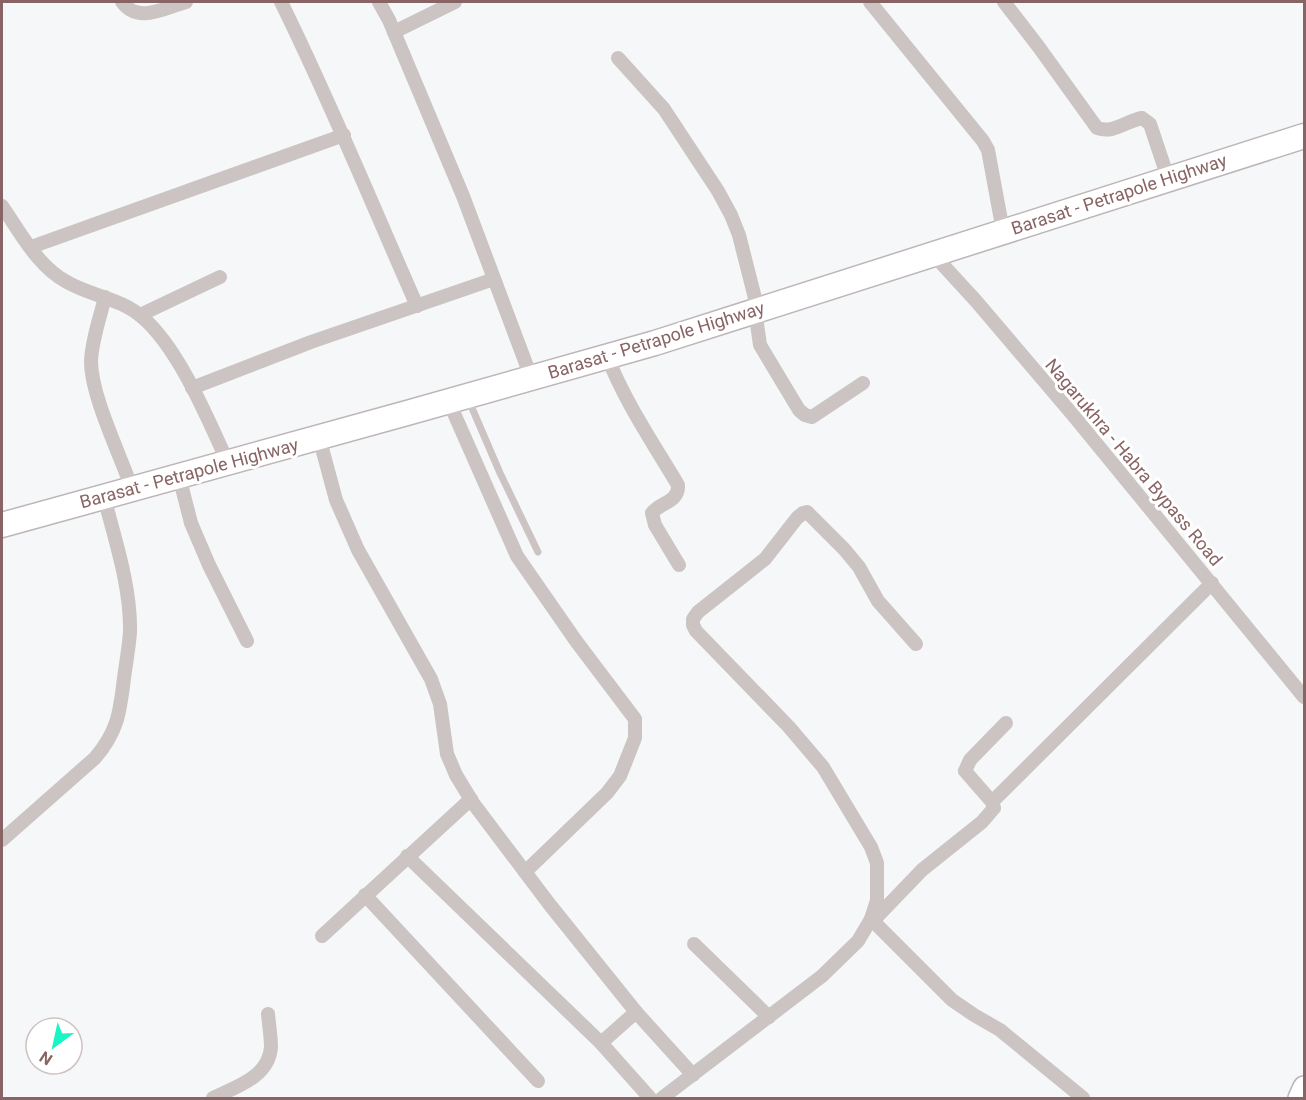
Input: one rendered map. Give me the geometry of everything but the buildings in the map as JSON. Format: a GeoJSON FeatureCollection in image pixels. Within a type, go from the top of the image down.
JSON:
{"type":"FeatureCollection","features":[{"type":"Feature","properties":{"kind":"highway","name":"Barasat - Petrapole Highway"},"geometry":{"type":"LineString","coordinates":[[2,525],[607,356],[1305,136]]}},
{"type":"Feature","properties":{"kind":"main road"},"geometry":{"type":"LineString","coordinates":[[1299,1098],[1305,1087]]}},
{"type":"Feature","properties":{"kind":"street"},"geometry":{"type":"LineString","coordinates":[[122,2],[127,9],[143,14],[186,2]]}},
{"type":"Feature","properties":{"kind":"street"},"geometry":{"type":"LineString","coordinates":[[281,2],[344,135],[417,306]]}},
{"type":"Feature","properties":{"kind":"street"},"geometry":{"type":"LineString","coordinates":[[379,2],[394,32],[463,196],[531,377]]}},
{"type":"Feature","properties":{"kind":"street"},"geometry":{"type":"LineString","coordinates":[[394,32],[455,2]]}},
{"type":"Feature","properties":{"kind":"street"},"geometry":{"type":"LineString","coordinates":[[870,2],[983,141],[988,150],[1003,231]]}},
{"type":"Feature","properties":{"kind":"street"},"geometry":{"type":"LineString","coordinates":[[1004,2],[1097,128],[1105,131],[1114,129],[1142,118],[1150,123],[1168,178]]}},
{"type":"Feature","properties":{"kind":"street"},"geometry":{"type":"LineString","coordinates":[[618,58],[664,109],[731,214],[739,235],[758,310],[760,345],[799,410],[812,417],[863,383]]}},
{"type":"Feature","properties":{"kind":"street"},"geometry":{"type":"LineString","coordinates":[[31,247],[344,135]]}},
{"type":"Feature","properties":{"kind":"street"},"geometry":{"type":"LineString","coordinates":[[2,206],[31,247],[56,276],[69,284],[119,302],[140,315],[155,329],[192,388],[228,463]]}},
{"type":"Feature","properties":{"kind":"street","name":"Nagarukhra - Habra Bypass Road"},"geometry":{"type":"LineString","coordinates":[[932,254],[976,301],[1305,697]]}},
{"type":"Feature","properties":{"kind":"street"},"geometry":{"type":"LineString","coordinates":[[140,315],[220,277]]}},
{"type":"Feature","properties":{"kind":"street"},"geometry":{"type":"LineString","coordinates":[[192,388],[311,342],[494,279]]}},
{"type":"Feature","properties":{"kind":"street"},"geometry":{"type":"LineString","coordinates":[[105,297],[93,345],[93,380],[132,489]]}},
{"type":"Feature","properties":{"kind":"street"},"geometry":{"type":"LineString","coordinates":[[607,356],[633,410],[678,485],[675,498],[651,513],[655,525],[679,565]]}},
{"type":"Feature","properties":{"kind":"street"},"geometry":{"type":"LineString","coordinates":[[458,399],[517,556],[576,641],[635,719],[635,738],[620,776],[607,793],[525,872]]}},
{"type":"Feature","properties":{"kind":"street"},"geometry":{"type":"LineString","coordinates":[[320,438],[336,500],[358,550],[431,679],[440,704],[447,754],[456,775],[471,800],[525,872],[636,1012],[693,1075]]}},
{"type":"Feature","properties":{"kind":"street"},"geometry":{"type":"LineString","coordinates":[[179,476],[191,523],[247,641]]}},
{"type":"Feature","properties":{"kind":"street"},"geometry":{"type":"LineString","coordinates":[[2,840],[94,758],[108,743],[116,724],[121,703],[129,622],[128,602],[104,497]]}},
{"type":"Feature","properties":{"kind":"street"},"geometry":{"type":"LineString","coordinates":[[872,920],[877,900],[876,863],[871,847],[823,767],[789,727],[696,631],[693,619],[707,604],[765,559],[797,518],[807,512],[859,567],[878,602],[916,644]]}},
{"type":"Feature","properties":{"kind":"street"},"geometry":{"type":"LineString","coordinates":[[992,802],[1212,583]]}},
{"type":"Feature","properties":{"kind":"street"},"geometry":{"type":"LineString","coordinates":[[662,1098],[829,969],[858,941],[872,920],[922,870],[982,822],[994,807],[967,776],[966,766],[1006,723]]}},
{"type":"Feature","properties":{"kind":"street"},"geometry":{"type":"LineString","coordinates":[[322,936],[471,800]]}},
{"type":"Feature","properties":{"kind":"street"},"geometry":{"type":"LineString","coordinates":[[407,856],[601,1043],[650,1098]]}},
{"type":"Feature","properties":{"kind":"street"},"geometry":{"type":"LineString","coordinates":[[365,895],[538,1081]]}},
{"type":"Feature","properties":{"kind":"street"},"geometry":{"type":"LineString","coordinates":[[872,920],[952,1000],[974,1016],[1000,1030],[1083,1098]]}},
{"type":"Feature","properties":{"kind":"street"},"geometry":{"type":"LineString","coordinates":[[694,944],[769,1017]]}},
{"type":"Feature","properties":{"kind":"street"},"geometry":{"type":"LineString","coordinates":[[601,1043],[636,1012]]}},
{"type":"Feature","properties":{"kind":"street"},"geometry":{"type":"LineString","coordinates":[[213,1098],[255,1077],[264,1069],[271,1047],[268,1014]]}},
{"type":"Feature","properties":{"kind":"lane"},"geometry":{"type":"LineString","coordinates":[[458,399],[500,473],[538,552]]}}]}
